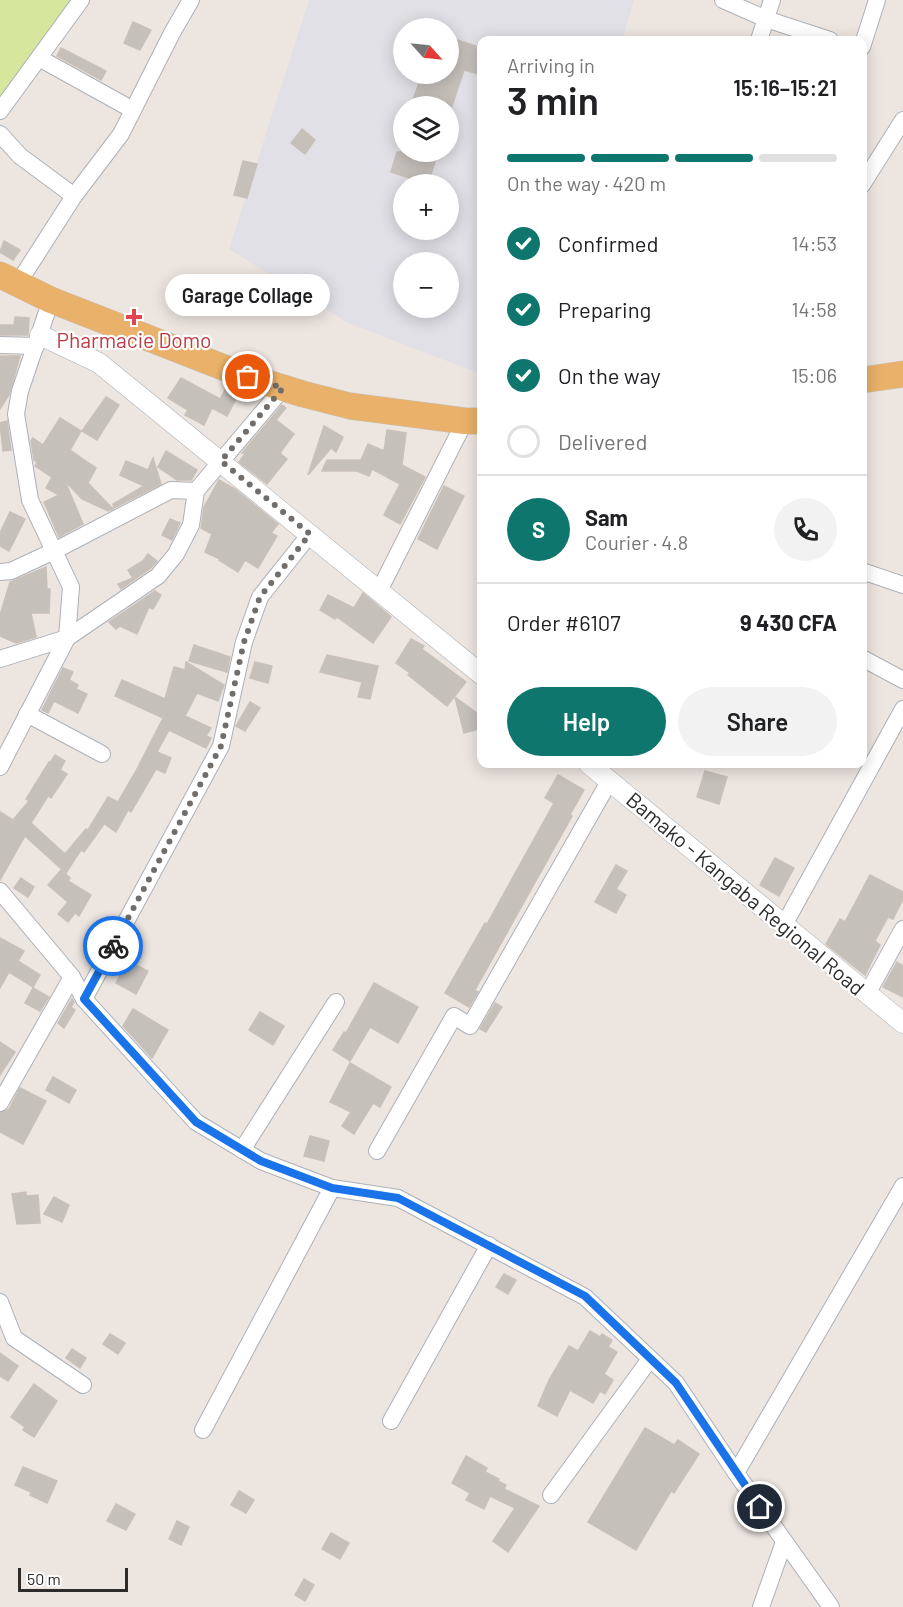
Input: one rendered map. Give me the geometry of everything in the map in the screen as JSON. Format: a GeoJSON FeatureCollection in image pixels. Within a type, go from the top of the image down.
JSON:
{"type":"FeatureCollection","features":[{"type":"Feature","properties":{"kind":"main road"},"geometry":{"type":"LineString","coordinates":[[9,280],[51,300],[248,377],[283,388],[350,406],[473,421]]}},
{"type":"Feature","properties":{"kind":"main road"},"geometry":{"type":"LineString","coordinates":[[867,379],[903,374]]}},
{"type":"Feature","properties":{"kind":"street"},"geometry":{"type":"LineString","coordinates":[[0,111],[81,0]]}},
{"type":"Feature","properties":{"kind":"street"},"geometry":{"type":"LineString","coordinates":[[9,280],[121,134],[191,0]]}},
{"type":"Feature","properties":{"kind":"street"},"geometry":{"type":"LineString","coordinates":[[723,0],[766,19],[818,36]]}},
{"type":"Feature","properties":{"kind":"street"},"geometry":{"type":"LineString","coordinates":[[760,36],[772,0]]}},
{"type":"Feature","properties":{"kind":"street"},"geometry":{"type":"LineString","coordinates":[[866,36],[877,0]]}},
{"type":"Feature","properties":{"kind":"street"},"geometry":{"type":"LineString","coordinates":[[39,58],[133,110]]}},
{"type":"Feature","properties":{"kind":"street"},"geometry":{"type":"LineString","coordinates":[[867,177],[903,120]]}},
{"type":"Feature","properties":{"kind":"street"},"geometry":{"type":"LineString","coordinates":[[0,134],[20,156],[75,196]]}},
{"type":"Feature","properties":{"kind":"street"},"geometry":{"type":"LineString","coordinates":[[0,767],[67,638],[71,587],[30,500],[16,414],[20,392],[51,300]]}},
{"type":"Feature","properties":{"kind":"street"},"geometry":{"type":"LineString","coordinates":[[0,345],[38,341],[99,363],[477,671]]}},
{"type":"Feature","properties":{"kind":"street"},"geometry":{"type":"LineString","coordinates":[[0,658],[67,638],[158,576],[176,554],[191,525],[196,491],[283,388]]}},
{"type":"Feature","properties":{"kind":"street"},"geometry":{"type":"LineString","coordinates":[[379,591],[473,421]]}},
{"type":"Feature","properties":{"kind":"street"},"geometry":{"type":"LineString","coordinates":[[0,572],[11,571],[54,551],[171,490],[196,491]]}},
{"type":"Feature","properties":{"kind":"street"},"geometry":{"type":"LineString","coordinates":[[84,999],[221,746],[244,642],[260,597],[310,534]]}},
{"type":"Feature","properties":{"kind":"street"},"geometry":{"type":"LineString","coordinates":[[867,573],[903,585]]}},
{"type":"Feature","properties":{"kind":"street"},"geometry":{"type":"LineString","coordinates":[[867,661],[903,680]]}},
{"type":"Feature","properties":{"kind":"street"},"geometry":{"type":"LineString","coordinates":[[784,925],[903,709]]}},
{"type":"Feature","properties":{"kind":"street"},"geometry":{"type":"LineString","coordinates":[[27,714],[102,754]]}},
{"type":"Feature","properties":{"kind":"street","name":"Bamako - Kangaba Regional Road"},"geometry":{"type":"LineString","coordinates":[[594,768],[903,1023]]}},
{"type":"Feature","properties":{"kind":"street"},"geometry":{"type":"LineString","coordinates":[[377,1151],[454,1016],[471,1026],[610,780]]}},
{"type":"Feature","properties":{"kind":"street"},"geometry":{"type":"LineString","coordinates":[[0,891],[72,977],[84,999],[196,1122],[261,1161],[332,1188],[398,1198],[585,1296],[676,1383],[736,1473],[831,1607]]}},
{"type":"Feature","properties":{"kind":"street"},"geometry":{"type":"LineString","coordinates":[[867,994],[903,929]]}},
{"type":"Feature","properties":{"kind":"street"},"geometry":{"type":"LineString","coordinates":[[0,1103],[72,977]]}},
{"type":"Feature","properties":{"kind":"street"},"geometry":{"type":"LineString","coordinates":[[242,1150],[336,1002]]}},
{"type":"Feature","properties":{"kind":"street"},"geometry":{"type":"LineString","coordinates":[[736,1473],[903,1186]]}},
{"type":"Feature","properties":{"kind":"street"},"geometry":{"type":"LineString","coordinates":[[203,1430],[332,1188]]}},
{"type":"Feature","properties":{"kind":"street"},"geometry":{"type":"LineString","coordinates":[[391,1421],[489,1245]]}},
{"type":"Feature","properties":{"kind":"street"},"geometry":{"type":"LineString","coordinates":[[0,1302],[14,1338],[83,1385]]}},
{"type":"Feature","properties":{"kind":"street"},"geometry":{"type":"LineString","coordinates":[[551,1495],[650,1359]]}},
{"type":"Feature","properties":{"kind":"street"},"geometry":{"type":"LineString","coordinates":[[761,1607],[784,1542]]}},
{"type":"Feature","properties":{"kind":"shaded area"},"geometry":{"type":"Polygon","coordinates":[[[309,0],[634,0],[623,36],[477,36],[477,372],[348,323],[229,249],[309,0]]]}},
{"type":"Feature","properties":{"kind":"green space"},"geometry":{"type":"Polygon","coordinates":[[[0,0],[77,0],[0,103],[0,0]]]}},
{"type":"Feature","properties":{"kind":"building"},"geometry":{"type":"Polygon","coordinates":[[[133,22],[151,30],[140,50],[124,43],[133,22]]]}},
{"type":"Feature","properties":{"kind":"building"},"geometry":{"type":"Polygon","coordinates":[[[459,41],[477,46],[477,74],[464,70],[455,96],[414,96],[419,84],[459,84],[459,41]]]}},
{"type":"Feature","properties":{"kind":"building"},"geometry":{"type":"Polygon","coordinates":[[[61,48],[106,71],[101,80],[57,56],[61,48]]]}},
{"type":"Feature","properties":{"kind":"building"},"geometry":{"type":"Polygon","coordinates":[[[302,129],[315,140],[305,154],[291,143],[302,129]]]}},
{"type":"Feature","properties":{"kind":"building"},"geometry":{"type":"Polygon","coordinates":[[[243,161],[257,164],[247,198],[234,195],[243,161]]]}},
{"type":"Feature","properties":{"kind":"building"},"geometry":{"type":"Polygon","coordinates":[[[394,162],[435,162],[431,174],[391,172],[394,162]]]}},
{"type":"Feature","properties":{"kind":"building"},"geometry":{"type":"Polygon","coordinates":[[[4,241],[20,250],[13,260],[0,252],[4,241]]]}},
{"type":"Feature","properties":{"kind":"building"},"geometry":{"type":"Polygon","coordinates":[[[15,317],[29,318],[28,335],[0,335],[0,325],[14,325],[15,317]]]}},
{"type":"Feature","properties":{"kind":"building"},"geometry":{"type":"Polygon","coordinates":[[[0,356],[20,356],[9,395],[0,409],[0,356]]]}},
{"type":"Feature","properties":{"kind":"building"},"geometry":{"type":"Polygon","coordinates":[[[181,378],[220,399],[228,385],[240,391],[227,416],[212,408],[204,425],[185,415],[188,410],[168,398],[181,378]]]}},
{"type":"Feature","properties":{"kind":"building"},"geometry":{"type":"Polygon","coordinates":[[[106,397],[119,405],[97,440],[82,431],[106,397]]]}},
{"type":"Feature","properties":{"kind":"building"},"geometry":{"type":"Polygon","coordinates":[[[282,405],[286,408],[276,420],[294,434],[280,453],[287,459],[267,484],[239,462],[245,454],[242,453],[282,405]]]}},
{"type":"Feature","properties":{"kind":"building"},"geometry":{"type":"Polygon","coordinates":[[[60,418],[81,431],[70,450],[96,468],[88,483],[113,509],[108,511],[82,499],[65,481],[83,524],[59,537],[44,502],[59,495],[46,488],[52,477],[35,466],[37,462],[34,460],[31,441],[33,438],[43,445],[60,418]]]}},
{"type":"Feature","properties":{"kind":"building"},"geometry":{"type":"Polygon","coordinates":[[[7,421],[11,450],[3,451],[0,423],[7,421]]]}},
{"type":"Feature","properties":{"kind":"building"},"geometry":{"type":"Polygon","coordinates":[[[324,426],[343,437],[336,452],[331,448],[308,475],[324,426]]]}},
{"type":"Feature","properties":{"kind":"building"},"geometry":{"type":"Polygon","coordinates":[[[387,430],[406,433],[402,465],[425,477],[400,524],[384,515],[400,484],[372,469],[369,476],[357,471],[322,471],[327,460],[361,460],[368,444],[384,451],[387,430]]]}},
{"type":"Feature","properties":{"kind":"building"},"geometry":{"type":"Polygon","coordinates":[[[166,451],[197,470],[191,480],[177,480],[158,467],[166,451]]]}},
{"type":"Feature","properties":{"kind":"building"},"geometry":{"type":"Polygon","coordinates":[[[153,458],[161,484],[114,508],[113,504],[144,486],[120,475],[126,461],[148,470],[153,458]]]}},
{"type":"Feature","properties":{"kind":"building"},"geometry":{"type":"Polygon","coordinates":[[[219,480],[235,489],[278,524],[271,533],[277,536],[258,568],[245,560],[238,572],[205,552],[212,534],[201,528],[204,507],[219,480]]]}},
{"type":"Feature","properties":{"kind":"building"},"geometry":{"type":"Polygon","coordinates":[[[444,486],[464,496],[437,549],[418,539],[444,486]]]}},
{"type":"Feature","properties":{"kind":"building"},"geometry":{"type":"Polygon","coordinates":[[[10,512],[25,519],[9,551],[0,546],[0,533],[10,512]]]}},
{"type":"Feature","properties":{"kind":"building"},"geometry":{"type":"Polygon","coordinates":[[[170,519],[180,523],[172,540],[162,535],[170,519]]]}},
{"type":"Feature","properties":{"kind":"building"},"geometry":{"type":"Polygon","coordinates":[[[148,554],[157,561],[151,568],[121,589],[118,584],[133,578],[128,570],[143,561],[148,554]]]}},
{"type":"Feature","properties":{"kind":"building"},"geometry":{"type":"Polygon","coordinates":[[[46,567],[47,589],[50,589],[49,613],[31,613],[36,637],[16,643],[0,636],[0,615],[10,582],[46,567]]]}},
{"type":"Feature","properties":{"kind":"building"},"geometry":{"type":"Polygon","coordinates":[[[155,591],[161,595],[153,609],[149,607],[137,634],[120,626],[116,629],[109,622],[155,591]]]}},
{"type":"Feature","properties":{"kind":"building"},"geometry":{"type":"Polygon","coordinates":[[[363,593],[391,617],[373,643],[337,617],[335,619],[320,610],[328,595],[354,608],[363,593]]]}},
{"type":"Feature","properties":{"kind":"building"},"geometry":{"type":"Polygon","coordinates":[[[411,639],[424,646],[422,649],[466,682],[447,706],[396,663],[411,639]]]}},
{"type":"Feature","properties":{"kind":"building"},"geometry":{"type":"Polygon","coordinates":[[[194,645],[230,657],[227,672],[189,661],[194,645]]]}},
{"type":"Feature","properties":{"kind":"building"},"geometry":{"type":"Polygon","coordinates":[[[327,655],[378,666],[370,699],[358,697],[362,682],[320,672],[327,655]]]}},
{"type":"Feature","properties":{"kind":"building"},"geometry":{"type":"Polygon","coordinates":[[[186,662],[224,685],[218,701],[197,693],[185,716],[211,728],[206,736],[211,738],[206,748],[169,730],[157,752],[171,758],[165,773],[156,769],[131,812],[128,810],[116,832],[104,824],[84,852],[81,850],[66,873],[25,836],[0,880],[0,812],[13,820],[29,801],[26,799],[55,755],[65,761],[60,770],[67,774],[51,798],[48,796],[31,823],[65,854],[86,829],[88,830],[108,797],[118,802],[163,718],[115,696],[122,680],[165,699],[174,667],[185,670],[186,662]]]}},
{"type":"Feature","properties":{"kind":"building"},"geometry":{"type":"Polygon","coordinates":[[[255,662],[272,666],[268,683],[250,678],[255,662]]]}},
{"type":"Feature","properties":{"kind":"building"},"geometry":{"type":"Polygon","coordinates":[[[63,668],[73,672],[69,680],[78,685],[76,689],[87,694],[78,713],[54,701],[48,713],[42,710],[63,668]]]}},
{"type":"Feature","properties":{"kind":"building"},"geometry":{"type":"Polygon","coordinates":[[[455,697],[477,713],[477,729],[464,733],[455,697]]]}},
{"type":"Feature","properties":{"kind":"building"},"geometry":{"type":"Polygon","coordinates":[[[250,702],[260,708],[245,731],[236,726],[250,702]]]}},
{"type":"Feature","properties":{"kind":"building"},"geometry":{"type":"Polygon","coordinates":[[[705,771],[727,777],[719,804],[697,797],[705,771]]]}},
{"type":"Feature","properties":{"kind":"building"},"geometry":{"type":"Polygon","coordinates":[[[558,775],[584,790],[570,815],[572,816],[475,990],[478,992],[469,1007],[445,993],[485,923],[487,924],[554,803],[545,798],[558,775]]]}},
{"type":"Feature","properties":{"kind":"building"},"geometry":{"type":"Polygon","coordinates":[[[775,858],[794,868],[779,896],[760,885],[775,858]]]}},
{"type":"Feature","properties":{"kind":"building"},"geometry":{"type":"Polygon","coordinates":[[[616,865],[627,871],[616,889],[626,895],[616,913],[595,902],[616,865]]]}},
{"type":"Feature","properties":{"kind":"building"},"geometry":{"type":"Polygon","coordinates":[[[61,870],[70,878],[68,881],[91,895],[79,916],[75,913],[68,922],[58,914],[68,902],[48,885],[61,870]]]}},
{"type":"Feature","properties":{"kind":"building"},"geometry":{"type":"Polygon","coordinates":[[[870,875],[903,892],[903,899],[893,919],[888,917],[875,941],[880,945],[865,975],[826,944],[840,919],[845,922],[870,875]]]}},
{"type":"Feature","properties":{"kind":"building"},"geometry":{"type":"Polygon","coordinates":[[[21,878],[34,887],[28,897],[14,888],[21,878]]]}},
{"type":"Feature","properties":{"kind":"building"},"geometry":{"type":"Polygon","coordinates":[[[0,938],[24,951],[18,961],[40,975],[33,987],[9,972],[0,988],[0,938]]]}},
{"type":"Feature","properties":{"kind":"building"},"geometry":{"type":"Polygon","coordinates":[[[128,961],[148,971],[136,994],[116,983],[128,961]]]}},
{"type":"Feature","properties":{"kind":"building"},"geometry":{"type":"Polygon","coordinates":[[[897,962],[903,966],[903,997],[883,987],[897,962]]]}},
{"type":"Feature","properties":{"kind":"building"},"geometry":{"type":"Polygon","coordinates":[[[374,983],[418,1007],[398,1043],[370,1027],[350,1061],[333,1050],[344,1032],[346,1033],[374,983]]]}},
{"type":"Feature","properties":{"kind":"building"},"geometry":{"type":"Polygon","coordinates":[[[33,988],[49,997],[40,1011],[25,1003],[33,988]]]}},
{"type":"Feature","properties":{"kind":"building"},"geometry":{"type":"Polygon","coordinates":[[[72,999],[74,1002],[71,1007],[75,1010],[64,1028],[58,1023],[72,999]]]}},
{"type":"Feature","properties":{"kind":"building"},"geometry":{"type":"Polygon","coordinates":[[[495,1003],[502,1007],[486,1032],[480,1029],[495,1003]]]}},
{"type":"Feature","properties":{"kind":"building"},"geometry":{"type":"Polygon","coordinates":[[[133,1009],[168,1030],[152,1058],[123,1026],[133,1009]]]}},
{"type":"Feature","properties":{"kind":"building"},"geometry":{"type":"Polygon","coordinates":[[[260,1012],[284,1026],[273,1045],[249,1030],[260,1012]]]}},
{"type":"Feature","properties":{"kind":"building"},"geometry":{"type":"Polygon","coordinates":[[[0,1042],[15,1052],[0,1075],[0,1042]]]}},
{"type":"Feature","properties":{"kind":"building"},"geometry":{"type":"Polygon","coordinates":[[[350,1063],[391,1087],[380,1107],[373,1103],[354,1134],[342,1126],[351,1112],[330,1102],[350,1063]]]}},
{"type":"Feature","properties":{"kind":"building"},"geometry":{"type":"Polygon","coordinates":[[[53,1077],[76,1090],[69,1103],[46,1090],[53,1077]]]}},
{"type":"Feature","properties":{"kind":"building"},"geometry":{"type":"Polygon","coordinates":[[[20,1088],[46,1101],[23,1144],[0,1132],[0,1113],[9,1109],[20,1088]]]}},
{"type":"Feature","properties":{"kind":"building"},"geometry":{"type":"Polygon","coordinates":[[[310,1136],[329,1141],[324,1161],[304,1156],[310,1136]]]}},
{"type":"Feature","properties":{"kind":"building"},"geometry":{"type":"Polygon","coordinates":[[[26,1192],[26,1196],[38,1195],[40,1223],[17,1224],[12,1194],[26,1192]]]}},
{"type":"Feature","properties":{"kind":"building"},"geometry":{"type":"Polygon","coordinates":[[[54,1197],[69,1205],[62,1222],[44,1214],[54,1197]]]}},
{"type":"Feature","properties":{"kind":"building"},"geometry":{"type":"Polygon","coordinates":[[[504,1274],[516,1280],[508,1294],[496,1287],[504,1274]]]}},
{"type":"Feature","properties":{"kind":"building"},"geometry":{"type":"Polygon","coordinates":[[[590,1331],[612,1340],[608,1347],[617,1352],[604,1374],[613,1380],[605,1394],[600,1391],[593,1403],[570,1390],[557,1416],[538,1406],[549,1380],[569,1346],[578,1351],[590,1331]]]}},
{"type":"Feature","properties":{"kind":"building"},"geometry":{"type":"Polygon","coordinates":[[[110,1334],[125,1343],[118,1354],[103,1344],[110,1334]]]}},
{"type":"Feature","properties":{"kind":"building"},"geometry":{"type":"Polygon","coordinates":[[[72,1349],[86,1358],[80,1368],[66,1358],[72,1349]]]}},
{"type":"Feature","properties":{"kind":"building"},"geometry":{"type":"Polygon","coordinates":[[[0,1353],[18,1366],[8,1381],[0,1376],[0,1353]]]}},
{"type":"Feature","properties":{"kind":"building"},"geometry":{"type":"Polygon","coordinates":[[[34,1384],[57,1401],[34,1437],[23,1430],[25,1427],[11,1417],[34,1384]]]}},
{"type":"Feature","properties":{"kind":"building"},"geometry":{"type":"Polygon","coordinates":[[[645,1428],[674,1445],[678,1440],[699,1454],[674,1493],[671,1491],[636,1550],[588,1522],[645,1428]]]}},
{"type":"Feature","properties":{"kind":"building"},"geometry":{"type":"Polygon","coordinates":[[[466,1456],[487,1468],[485,1472],[506,1485],[504,1489],[539,1506],[508,1552],[493,1541],[515,1508],[490,1496],[484,1509],[466,1500],[470,1493],[452,1483],[466,1456]]]}},
{"type":"Feature","properties":{"kind":"building"},"geometry":{"type":"Polygon","coordinates":[[[23,1467],[57,1481],[47,1503],[15,1485],[23,1467]]]}},
{"type":"Feature","properties":{"kind":"building"},"geometry":{"type":"Polygon","coordinates":[[[239,1491],[254,1500],[246,1513],[231,1505],[239,1491]]]}},
{"type":"Feature","properties":{"kind":"building"},"geometry":{"type":"Polygon","coordinates":[[[116,1504],[135,1514],[126,1530],[107,1521],[116,1504]]]}},
{"type":"Feature","properties":{"kind":"building"},"geometry":{"type":"Polygon","coordinates":[[[177,1521],[189,1527],[181,1545],[169,1539],[177,1521]]]}},
{"type":"Feature","properties":{"kind":"building"},"geometry":{"type":"Polygon","coordinates":[[[331,1533],[349,1543],[340,1559],[322,1549],[331,1533]]]}},
{"type":"Feature","properties":{"kind":"building"},"geometry":{"type":"Polygon","coordinates":[[[304,1579],[314,1585],[305,1601],[295,1595],[304,1579]]]}},
{"type":"Feature","properties":{"kind":"way so far"},"geometry":{"type":"LineString","coordinates":[[113,946],[221,746],[244,642],[260,597],[310,534],[221,461],[283,388],[248,377]]}},
{"type":"Feature","properties":{"kind":"place","name":"Pharmacie Domo"},"geometry":{"type":"Point","coordinates":[134,317]}},
{"type":"Feature","properties":{"kind":"place","name":"Garage Collage"},"geometry":{"type":"Point","coordinates":[248,377]}},
{"type":"Feature","properties":{"kind":"route"},"geometry":{"type":"LineString","coordinates":[[113,946],[84,999],[196,1122],[261,1161],[332,1188],[398,1198],[585,1296],[676,1383],[760,1507]]}}]}
